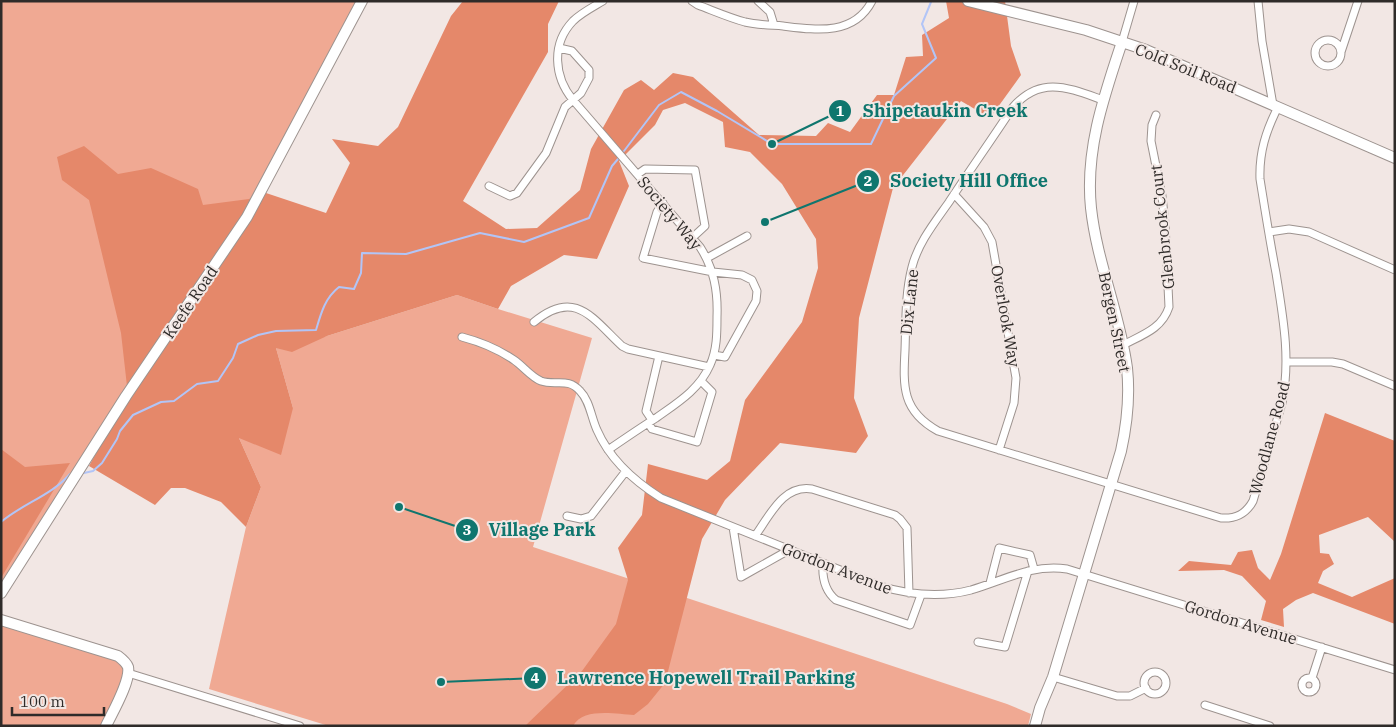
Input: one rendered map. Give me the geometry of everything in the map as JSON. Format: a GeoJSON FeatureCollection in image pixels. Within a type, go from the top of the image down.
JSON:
{"type":"FeatureCollection","features":[{"type":"Feature","properties":{"kind":"street","name":"Keefe Road"},"geometry":{"type":"LineString","coordinates":[[1,593],[126,396],[247,217],[362,1]]}},
{"type":"Feature","properties":{"kind":"street"},"geometry":{"type":"LineString","coordinates":[[489,186],[510,196],[517,193],[546,153],[565,108],[581,93],[590,74],[589,70],[572,51],[558,48],[573,21],[602,1]]}},
{"type":"Feature","properties":{"kind":"street"},"geometry":{"type":"LineString","coordinates":[[758,1],[770,12],[774,25]]}},
{"type":"Feature","properties":{"kind":"street"},"geometry":{"type":"LineString","coordinates":[[698,3],[745,22],[819,30],[836,28],[856,19],[863,14],[872,1]]}},
{"type":"Feature","properties":{"kind":"street","name":"Cold Soil Road"},"geometry":{"type":"LineString","coordinates":[[968,1],[1084,29],[1177,62],[1395,158]]}},
{"type":"Feature","properties":{"kind":"street","name":"Bergen Street"},"geometry":{"type":"LineString","coordinates":[[1035,726],[1040,708],[1053,677],[1122,451],[1127,412],[1127,376],[1123,345],[1095,231],[1091,209],[1090,173],[1092,150],[1104,100],[1134,1]]}},
{"type":"Feature","properties":{"kind":"street"},"geometry":{"type":"LineString","coordinates":[[1258,1],[1262,40],[1276,106]]}},
{"type":"Feature","properties":{"kind":"street"},"geometry":{"type":"LineString","coordinates":[[1341,52],[1358,1]]}},
{"type":"Feature","properties":{"kind":"street","name":"Society Way"},"geometry":{"type":"LineString","coordinates":[[558,48],[558,67],[563,86],[692,238],[707,258],[715,283],[717,340],[710,367],[701,381],[685,397],[608,450]]}},
{"type":"Feature","properties":{"kind":"street","name":"Dix Lane"},"geometry":{"type":"LineString","coordinates":[[1104,100],[1066,87],[1056,86],[1040,88],[1025,96],[1013,107],[923,240],[912,266],[908,286],[904,387],[910,406],[916,414],[929,426],[938,431],[1111,484]]}},
{"type":"Feature","properties":{"kind":"street","name":"Woodlane Road"},"geometry":{"type":"LineString","coordinates":[[1111,484],[1221,518],[1234,518],[1245,512],[1253,501],[1282,403],[1287,362],[1284,321],[1260,179],[1264,138],[1276,106]]}},
{"type":"Feature","properties":{"kind":"street","name":"Glenbrook Court"},"geometry":{"type":"LineString","coordinates":[[1123,345],[1158,326],[1167,315],[1169,307],[1162,196],[1151,141],[1152,124],[1156,115]]}},
{"type":"Feature","properties":{"kind":"street"},"geometry":{"type":"LineString","coordinates":[[638,174],[645,169],[695,170],[705,226],[692,238]]}},
{"type":"Feature","properties":{"kind":"street","name":"Overlook Way"},"geometry":{"type":"LineString","coordinates":[[954,194],[984,227],[992,242],[1015,369],[1016,391],[1014,403],[999,450]]}},
{"type":"Feature","properties":{"kind":"street"},"geometry":{"type":"LineString","coordinates":[[663,203],[657,212],[644,258],[713,272],[742,275],[755,285],[757,296],[755,305],[725,357],[714,356]]}},
{"type":"Feature","properties":{"kind":"street"},"geometry":{"type":"LineString","coordinates":[[1269,232],[1289,229],[1309,232],[1395,270]]}},
{"type":"Feature","properties":{"kind":"street"},"geometry":{"type":"LineString","coordinates":[[707,258],[747,236]]}},
{"type":"Feature","properties":{"kind":"street"},"geometry":{"type":"LineString","coordinates":[[534,322],[551,310],[560,307],[574,307],[587,313],[622,346],[628,349],[710,367]]}},
{"type":"Feature","properties":{"kind":"street","name":"Gordon Avenue"},"geometry":{"type":"LineString","coordinates":[[462,337],[492,347],[540,380],[566,382],[579,389],[587,401],[598,432],[608,450],[626,471],[661,498],[880,586],[909,593],[953,593],[1031,570],[1056,568],[1084,574],[1395,670]]}},
{"type":"Feature","properties":{"kind":"street"},"geometry":{"type":"LineString","coordinates":[[660,356],[646,411],[652,429],[697,442],[712,392],[701,381]]}},
{"type":"Feature","properties":{"kind":"street"},"geometry":{"type":"LineString","coordinates":[[1287,362],[1332,362],[1343,364],[1395,386]]}},
{"type":"Feature","properties":{"kind":"street"},"geometry":{"type":"LineString","coordinates":[[567,516],[581,519],[591,516],[626,471]]}},
{"type":"Feature","properties":{"kind":"street"},"geometry":{"type":"LineString","coordinates":[[755,536],[783,497],[800,488],[812,489],[895,515],[900,518],[906,528],[909,593]]}},
{"type":"Feature","properties":{"kind":"street"},"geometry":{"type":"LineString","coordinates":[[733,527],[741,577],[789,550]]}},
{"type":"Feature","properties":{"kind":"street"},"geometry":{"type":"LineString","coordinates":[[978,642],[1005,647],[1031,570],[1030,555],[999,548],[990,583]]}},
{"type":"Feature","properties":{"kind":"street"},"geometry":{"type":"LineString","coordinates":[[823,563],[827,591],[836,600],[910,625],[921,594]]}},
{"type":"Feature","properties":{"kind":"street"},"geometry":{"type":"LineString","coordinates":[[1,620],[118,656],[126,663],[128,673],[106,726]]}},
{"type":"Feature","properties":{"kind":"street"},"geometry":{"type":"LineString","coordinates":[[1312,678],[1322,647]]}},
{"type":"Feature","properties":{"kind":"street"},"geometry":{"type":"LineString","coordinates":[[128,673],[295,725]]}},
{"type":"Feature","properties":{"kind":"street"},"geometry":{"type":"LineString","coordinates":[[1053,677],[1117,696],[1130,696],[1146,688]]}},
{"type":"Feature","properties":{"kind":"street"},"geometry":{"type":"LineString","coordinates":[[1205,706],[1270,726]]}},
{"type":"Feature","properties":{"kind":"shaded area"},"geometry":{"type":"Polygon","coordinates":[[[1,1],[361,1],[263,192],[1,590],[1,1]]]}},
{"type":"Feature","properties":{"kind":"shaded area"},"geometry":{"type":"Polygon","coordinates":[[[463,1],[559,1],[548,24],[548,52],[463,201],[506,229],[537,228],[580,190],[591,149],[624,90],[641,80],[654,90],[673,73],[693,77],[759,135],[816,136],[828,123],[850,132],[877,95],[894,95],[906,57],[923,56],[922,35],[949,18],[946,1],[1005,1],[1011,46],[1021,75],[990,118],[961,101],[893,188],[859,318],[854,398],[868,436],[856,453],[780,443],[725,500],[702,539],[665,683],[648,704],[634,715],[600,713],[584,716],[573,726],[525,726],[582,671],[616,624],[628,580],[618,548],[642,515],[648,464],[707,480],[730,461],[745,400],[802,322],[818,268],[816,239],[782,184],[750,152],[725,147],[723,122],[685,103],[663,110],[655,125],[619,161],[629,186],[597,259],[564,255],[511,286],[498,309],[457,295],[327,336],[292,352],[276,348],[293,408],[281,455],[239,438],[261,487],[246,527],[221,502],[185,488],[171,488],[155,505],[89,466],[128,395],[121,333],[89,200],[62,180],[57,157],[84,146],[118,174],[151,168],[198,189],[203,205],[249,199],[263,192],[326,213],[350,163],[332,139],[378,146],[398,127],[451,16],[463,1]]]}},
{"type":"Feature","properties":{"kind":"shaded area"},"geometry":{"type":"Polygon","coordinates":[[[457,295],[592,338],[533,547],[1007,704],[1031,714],[1028,726],[329,726],[209,689],[246,527],[261,487],[239,438],[293,408],[276,348],[327,336],[457,295]]]}},
{"type":"Feature","properties":{"kind":"shaded area"},"geometry":{"type":"Polygon","coordinates":[[[1325,413],[1395,441],[1395,542],[1368,517],[1319,535],[1320,553],[1329,554],[1334,564],[1323,571],[1318,583],[1352,597],[1395,578],[1395,624],[1313,593],[1296,600],[1283,609],[1284,627],[1261,620],[1266,601],[1242,576],[1224,570],[1178,571],[1189,561],[1231,565],[1238,552],[1252,550],[1258,568],[1270,580],[1281,554],[1325,413]]]}},
{"type":"Feature","properties":{"kind":"shaded area"},"geometry":{"type":"Polygon","coordinates":[[[1,449],[25,467],[70,463],[1,578],[1,449]]]}},
{"type":"Feature","properties":{"kind":"shaded area"},"geometry":{"type":"Polygon","coordinates":[[[1,622],[116,657],[127,672],[104,726],[1,726],[1,622]]]}},
{"type":"Feature","properties":{"kind":"waterway"},"geometry":{"type":"LineString","coordinates":[[624,151],[659,105],[681,92],[772,144],[871,144],[894,96],[936,58],[922,24],[931,2]]}},
{"type":"Feature","properties":{"kind":"waterway"},"geometry":{"type":"LineString","coordinates":[[84,473],[93,471],[102,463],[120,431],[133,415],[161,402],[174,401],[197,384],[218,381],[233,358],[238,344],[258,335],[276,331],[316,330],[324,306],[334,291],[339,287],[354,289],[361,273],[362,253],[406,254],[480,233],[524,242],[589,218],[612,166],[618,159]]}},
{"type":"Feature","properties":{"kind":"waterway"},"geometry":{"type":"LineString","coordinates":[[1,522],[55,488],[70,474]]}},
{"type":"Feature","properties":{"kind":"place","name":"Shipetaukin Creek"},"geometry":{"type":"Point","coordinates":[772,144]}},
{"type":"Feature","properties":{"kind":"place","name":"Society Hill Office"},"geometry":{"type":"Point","coordinates":[765,222]}},
{"type":"Feature","properties":{"kind":"place","name":"Village Park"},"geometry":{"type":"Point","coordinates":[399,507]}},
{"type":"Feature","properties":{"kind":"place","name":"Lawrence Hopewell Trail Parking"},"geometry":{"type":"Point","coordinates":[441,682]}}]}
